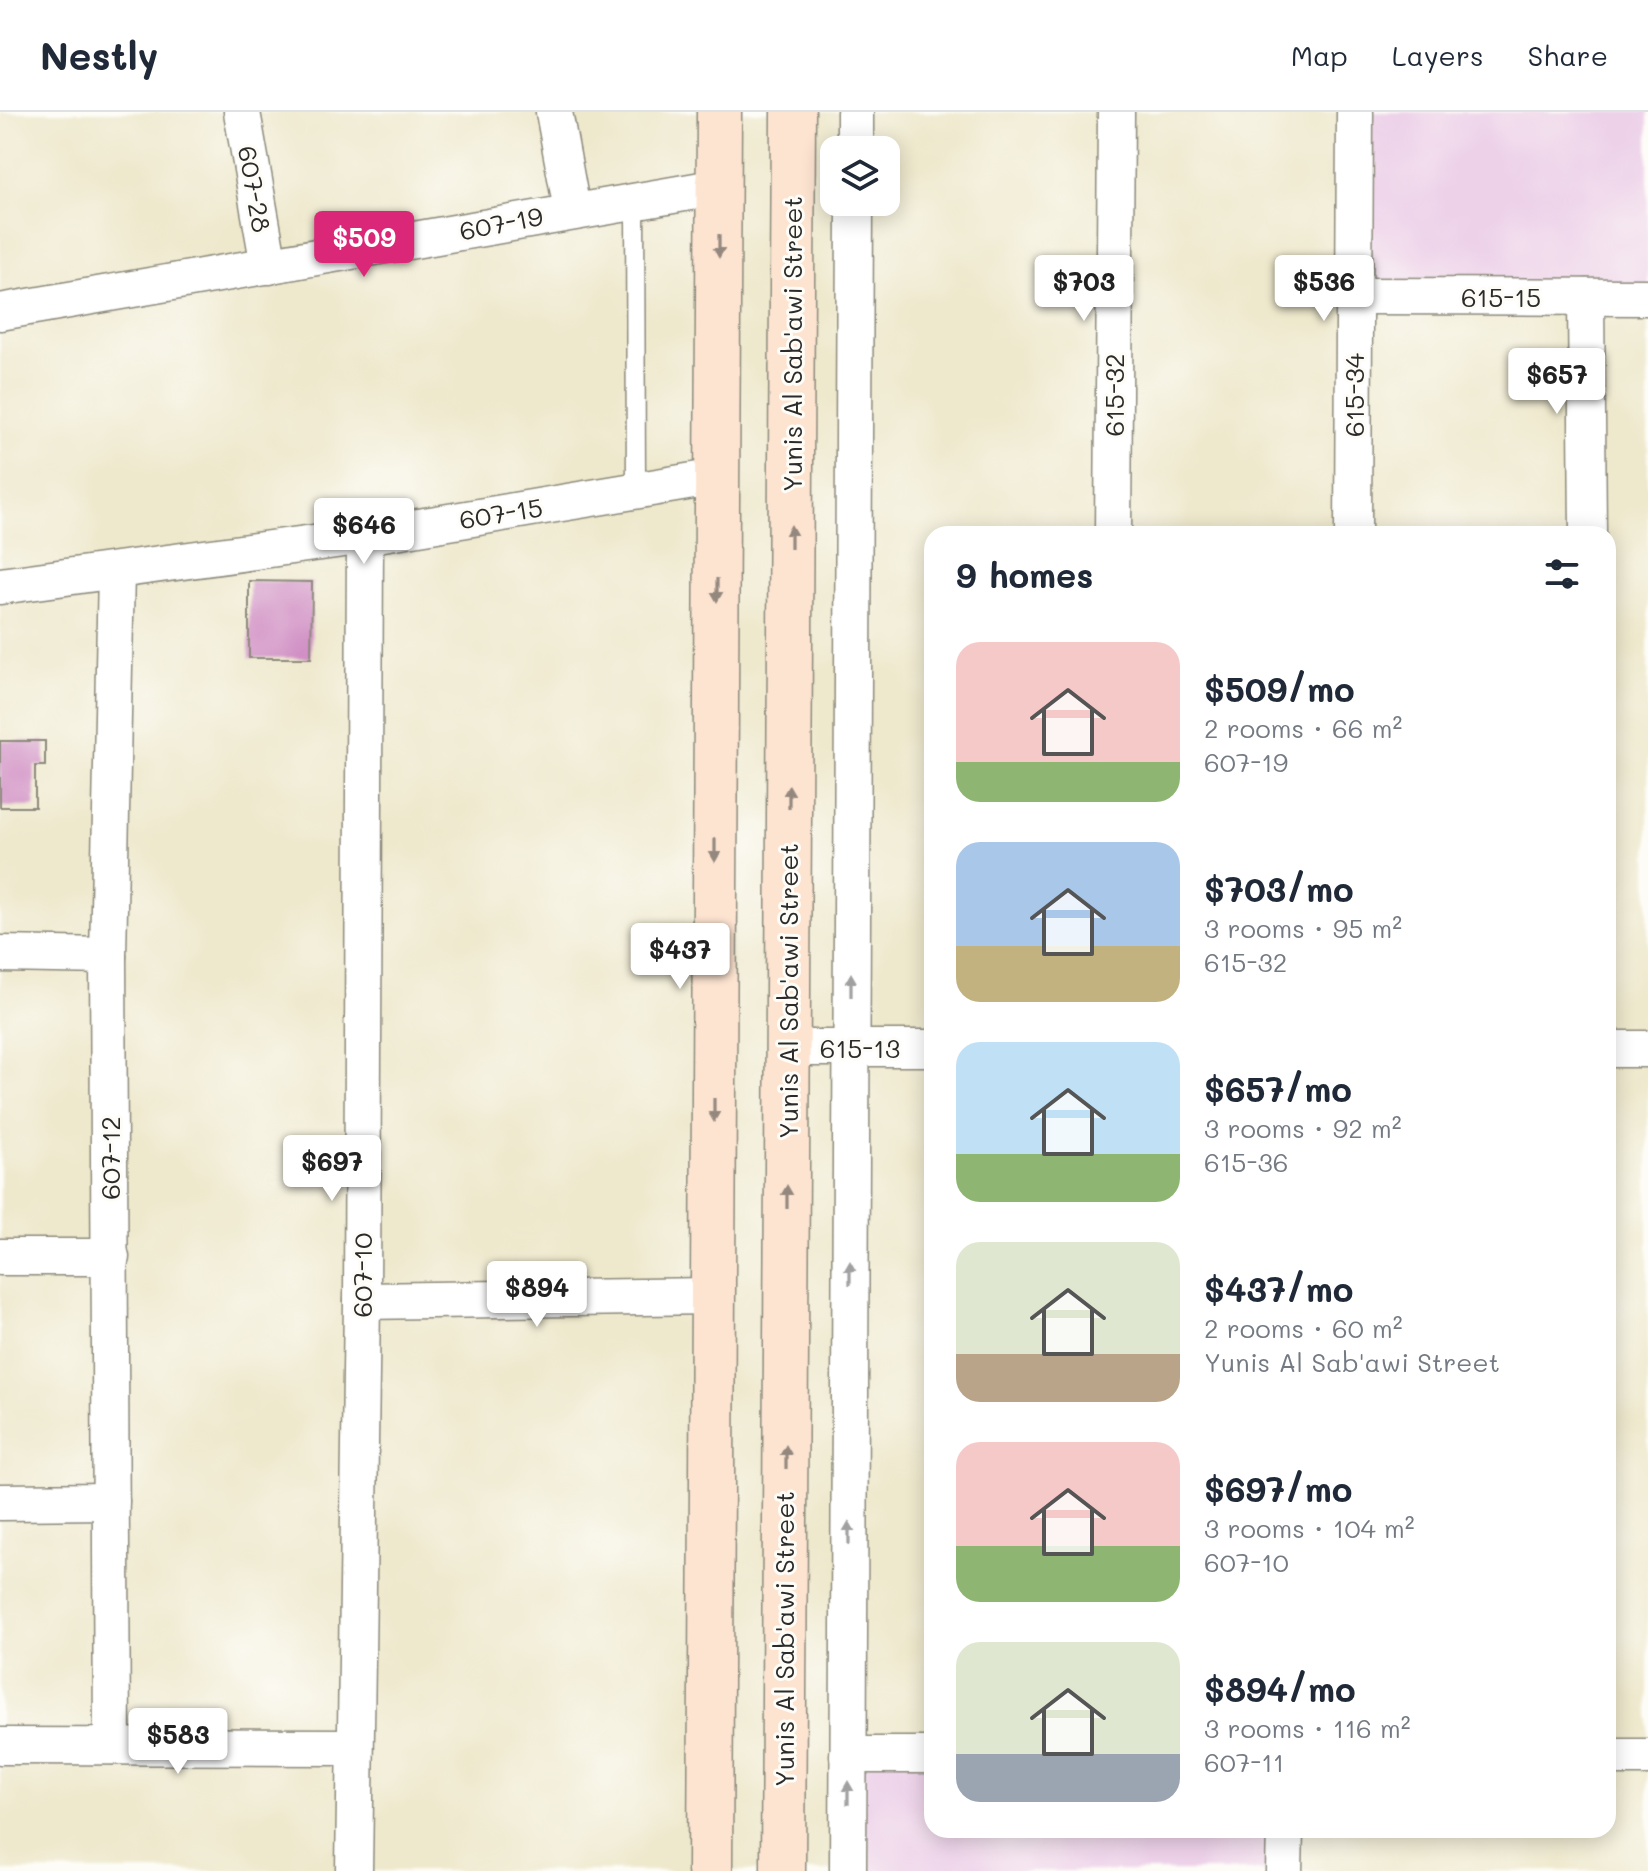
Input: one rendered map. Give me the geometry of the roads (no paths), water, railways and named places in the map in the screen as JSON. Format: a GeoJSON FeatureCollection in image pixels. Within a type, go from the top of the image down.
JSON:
{"type":"FeatureCollection","features":[{"type":"Feature","properties":{"kind":"main road"},"geometry":{"type":"LineString","coordinates":[[710,1871],[719,112]]}},
{"type":"Feature","properties":{"kind":"main road","name":"Yunis Al Sab'awi Street"},"geometry":{"type":"LineString","coordinates":[[783,1871],[793,112]]}},
{"type":"Feature","properties":{"kind":"street","name":"607-28"},"geometry":{"type":"LineString","coordinates":[[242,112],[269,266]]}},
{"type":"Feature","properties":{"kind":"street"},"geometry":{"type":"LineString","coordinates":[[554,112],[572,210]]}},
{"type":"Feature","properties":{"kind":"street"},"geometry":{"type":"LineString","coordinates":[[855,112],[855,136]]}},
{"type":"Feature","properties":{"kind":"street","name":"615-32"},"geometry":{"type":"LineString","coordinates":[[1113,526],[1116,112]]}},
{"type":"Feature","properties":{"kind":"street","name":"615-34"},"geometry":{"type":"LineString","coordinates":[[1353,526],[1355,112]]}},
{"type":"Feature","properties":{"kind":"street","name":"607-19"},"geometry":{"type":"LineString","coordinates":[[0,312],[572,210],[719,187]]}},
{"type":"Feature","properties":{"kind":"street"},"geometry":{"type":"LineString","coordinates":[[848,1871],[855,216]]}},
{"type":"Feature","properties":{"kind":"street","name":"615-15"},"geometry":{"type":"LineString","coordinates":[[1354,296],[1648,297]]}},
{"type":"Feature","properties":{"kind":"street"},"geometry":{"type":"LineString","coordinates":[[1586,297],[1588,526]]}},
{"type":"Feature","properties":{"kind":"street","name":"607-15"},"geometry":{"type":"LineString","coordinates":[[0,586],[365,536],[717,477]]}},
{"type":"Feature","properties":{"kind":"street","name":"607-10"},"geometry":{"type":"LineString","coordinates":[[354,1871],[362,1301],[365,536]]}},
{"type":"Feature","properties":{"kind":"street","name":"607-12"},"geometry":{"type":"LineString","coordinates":[[112,1746],[108,956],[116,571]]}},
{"type":"Feature","properties":{"kind":"street"},"geometry":{"type":"LineString","coordinates":[[0,954],[108,956]]}},
{"type":"Feature","properties":{"kind":"street","name":"615-13"},"geometry":{"type":"LineString","coordinates":[[788,1048],[924,1048]]}},
{"type":"Feature","properties":{"kind":"street"},"geometry":{"type":"LineString","coordinates":[[1616,1049],[1648,1049]]}},
{"type":"Feature","properties":{"kind":"street"},"geometry":{"type":"LineString","coordinates":[[0,1257],[111,1257]]}},
{"type":"Feature","properties":{"kind":"street"},"geometry":{"type":"LineString","coordinates":[[362,1301],[712,1296]]}},
{"type":"Feature","properties":{"kind":"street"},"geometry":{"type":"LineString","coordinates":[[0,1502],[111,1501]]}},
{"type":"Feature","properties":{"kind":"street"},"geometry":{"type":"LineString","coordinates":[[0,1746],[355,1747]]}},
{"type":"Feature","properties":{"kind":"street"},"geometry":{"type":"LineString","coordinates":[[848,1755],[924,1755]]}},
{"type":"Feature","properties":{"kind":"street"},"geometry":{"type":"LineString","coordinates":[[1616,1757],[1648,1757]]}},
{"type":"Feature","properties":{"kind":"street"},"geometry":{"type":"LineString","coordinates":[[1284,1871],[1285,1838]]}},
{"type":"Feature","properties":{"kind":"lane"},"geometry":{"type":"LineString","coordinates":[[635,200],[636,491]]}}]}
